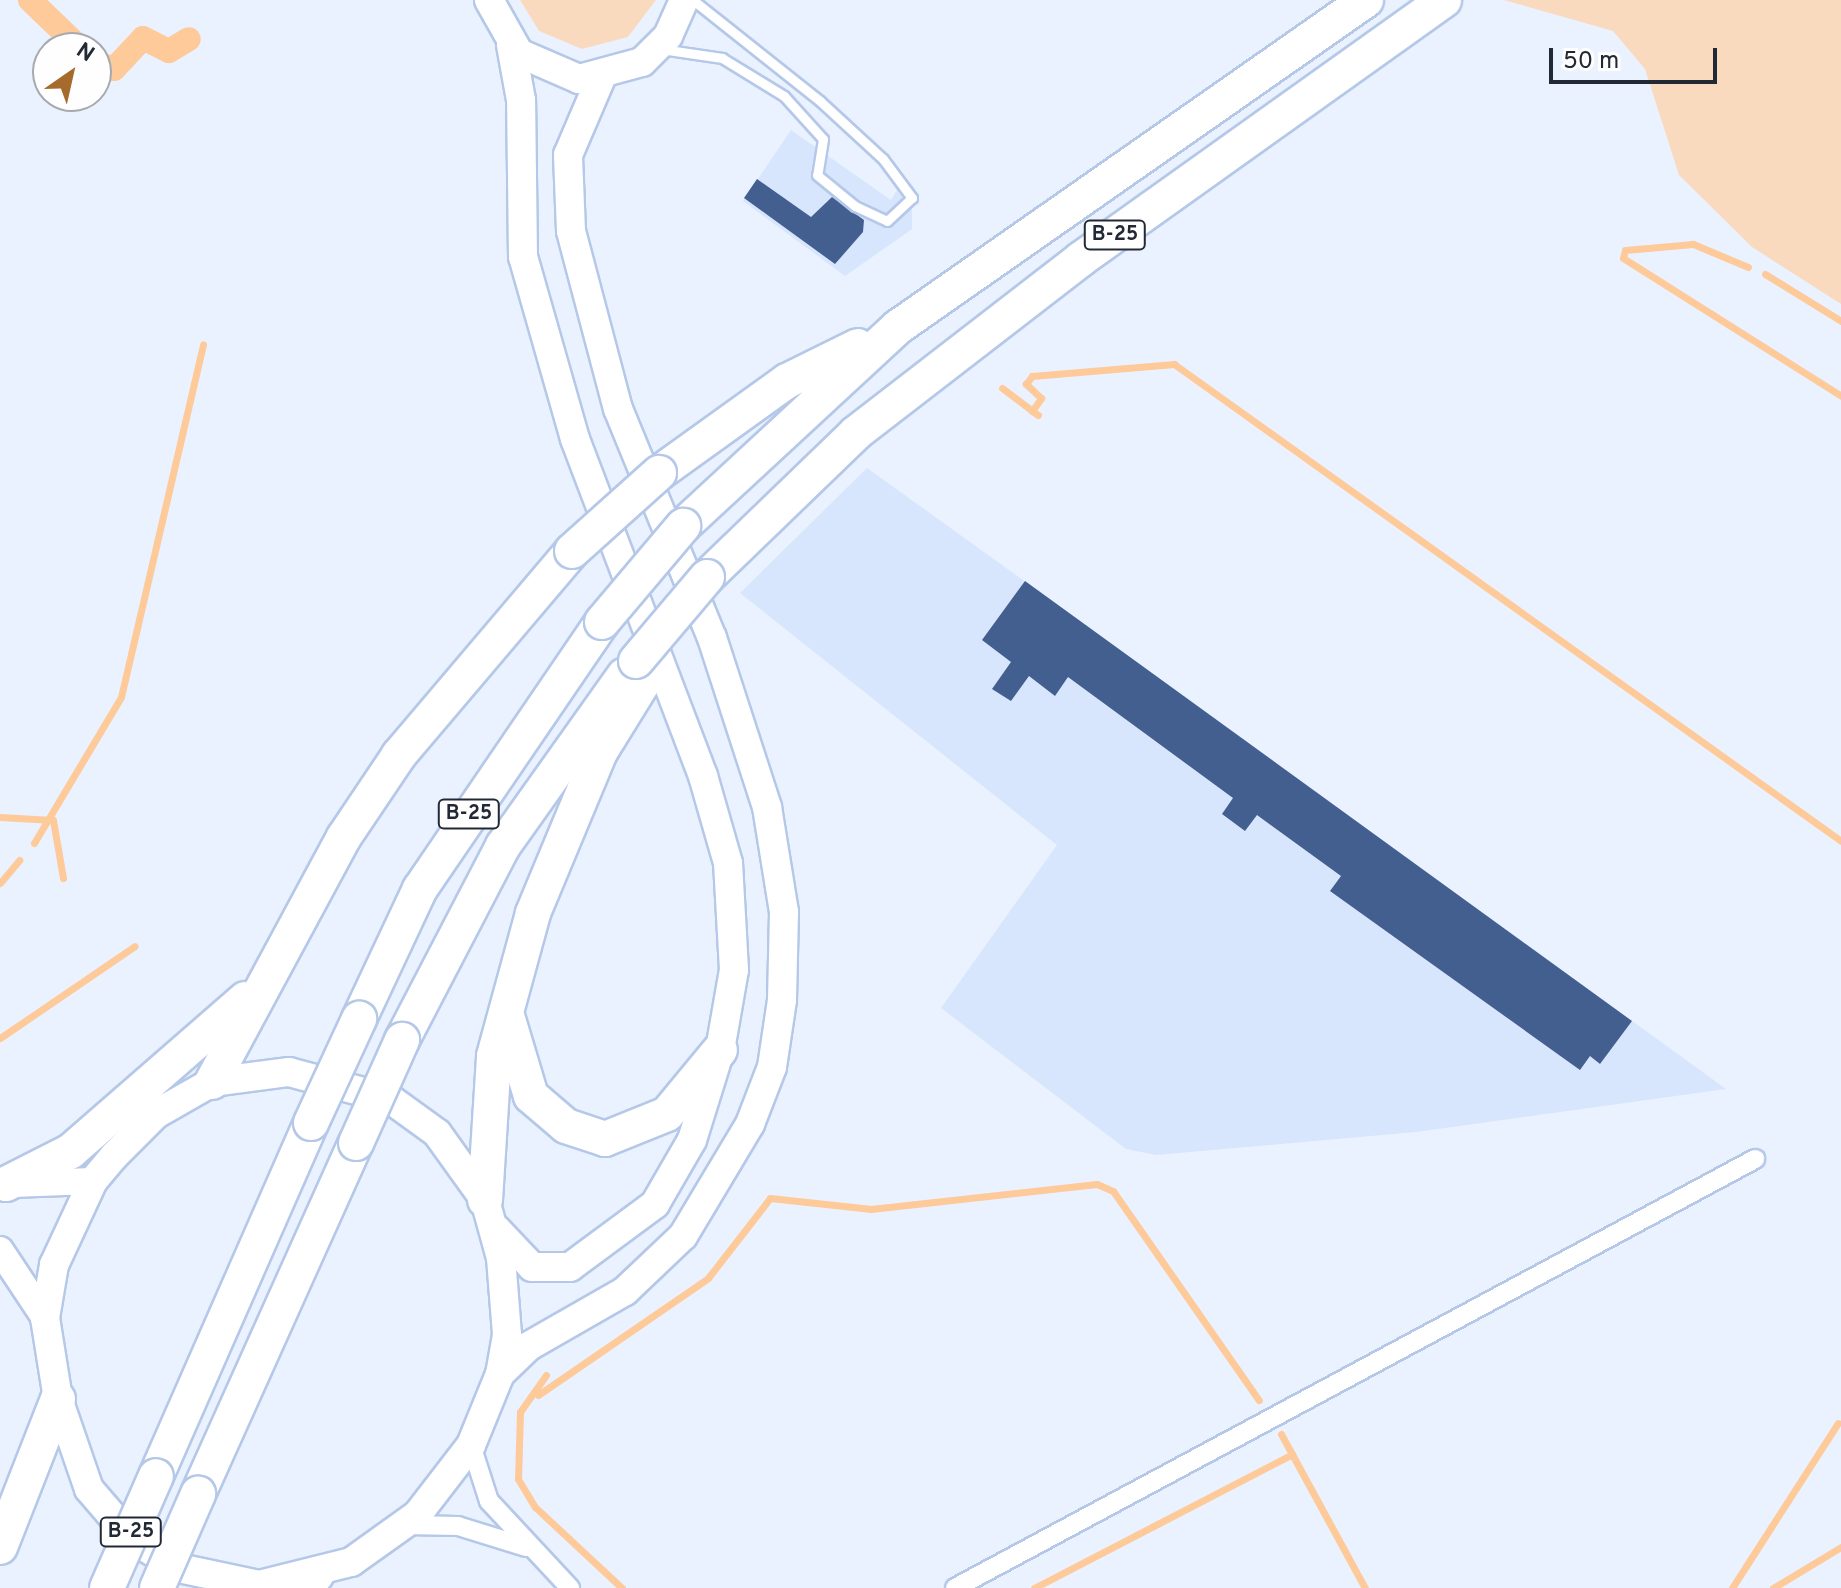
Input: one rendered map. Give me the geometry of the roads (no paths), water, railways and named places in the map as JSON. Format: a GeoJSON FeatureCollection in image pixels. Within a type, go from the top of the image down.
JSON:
{"type":"FeatureCollection","features":[{"type":"Feature","properties":{"kind":"highway","name":"B-25"},"geometry":{"type":"LineString","coordinates":[[107,1588],[311,1123],[420,889],[602,622],[683,526],[898,327],[1366,0]]}},
{"type":"Feature","properties":{"kind":"highway","name":"B-25"},"geometry":{"type":"LineString","coordinates":[[157,1588],[402,1040],[503,846],[708,586],[856,433],[1081,259],[1433,8]]}},
{"type":"Feature","properties":{"kind":"highway"},"geometry":{"type":"LineString","coordinates":[[212,1082],[344,837],[399,755],[572,551],[659,473],[787,381],[898,327]]}},
{"type":"Feature","properties":{"kind":"highway"},"geometry":{"type":"LineString","coordinates":[[489,1213],[494,1056],[533,913],[600,752],[640,671]]}},
{"type":"Feature","properties":{"kind":"highway"},"geometry":{"type":"LineString","coordinates":[[3,1184],[71,1151],[198,1047],[273,970]]}},
{"type":"Feature","properties":{"kind":"highway"},"geometry":{"type":"LineString","coordinates":[[507,1015],[531,1096],[566,1126],[605,1139],[667,1114],[720,1050]]}},
{"type":"Feature","properties":{"kind":"highway"},"geometry":{"type":"LineString","coordinates":[[0,1547],[58,1399]]}},
{"type":"Feature","properties":{"kind":"main road"},"geometry":{"type":"LineString","coordinates":[[489,0],[511,45],[521,100],[523,257],[575,439],[703,776],[728,863],[734,970],[720,1050],[692,1140],[655,1204],[596,1253],[570,1267],[532,1267],[489,1213],[437,1133],[390,1099],[289,1072],[212,1082],[156,1114],[93,1181],[54,1265],[45,1318],[58,1399],[89,1489],[132,1539],[209,1578],[259,1585],[311,1581],[406,1525],[471,1445],[500,1374],[507,1335],[489,1213]]}},
{"type":"Feature","properties":{"kind":"main road"},"geometry":{"type":"LineString","coordinates":[[511,45],[557,75],[601,78],[658,48],[684,0]]}},
{"type":"Feature","properties":{"kind":"main road"},"geometry":{"type":"LineString","coordinates":[[500,1374],[529,1346],[625,1291],[683,1236],[750,1124],[772,1067],[782,1000],[784,912],[767,807],[712,638],[618,409],[571,231],[568,155],[601,78]]}},
{"type":"Feature","properties":{"kind":"street"},"geometry":{"type":"LineString","coordinates":[[955,1588],[1755,1159]]}},
{"type":"Feature","properties":{"kind":"street"},"geometry":{"type":"LineString","coordinates":[[3,1184],[93,1181]]}},
{"type":"Feature","properties":{"kind":"street"},"geometry":{"type":"LineString","coordinates":[[0,1250],[45,1318]]}},
{"type":"Feature","properties":{"kind":"street"},"geometry":{"type":"LineString","coordinates":[[471,1445],[489,1501],[526,1547],[570,1588]]}},
{"type":"Feature","properties":{"kind":"street"},"geometry":{"type":"LineString","coordinates":[[406,1525],[458,1526],[526,1547]]}},
{"type":"Feature","properties":{"kind":"lane"},"geometry":{"type":"LineString","coordinates":[[658,48],[722,58],[752,74],[823,139],[817,175],[887,221],[902,213],[912,198],[883,159],[693,0]]}},
{"type":"Feature","properties":{"kind":"waterway"},"geometry":{"type":"LineString","coordinates":[[30,0],[63,32]]}},
{"type":"Feature","properties":{"kind":"waterway"},"geometry":{"type":"LineString","coordinates":[[112,68],[143,38],[169,51],[189,39]]}},
{"type":"Feature","properties":{"kind":"waterway"},"geometry":{"type":"LineString","coordinates":[[1748,267],[1693,244],[1625,250],[1623,258],[1841,396]]}},
{"type":"Feature","properties":{"kind":"waterway"},"geometry":{"type":"LineString","coordinates":[[1765,274],[1841,321]]}},
{"type":"Feature","properties":{"kind":"waterway"},"geometry":{"type":"LineString","coordinates":[[34,843],[121,697],[203,344]]}},
{"type":"Feature","properties":{"kind":"waterway"},"geometry":{"type":"LineString","coordinates":[[1038,415],[1032,411],[1041,398],[1026,384],[1032,376],[1174,364],[1841,841]]}},
{"type":"Feature","properties":{"kind":"waterway"},"geometry":{"type":"LineString","coordinates":[[1002,388],[1032,411]]}},
{"type":"Feature","properties":{"kind":"waterway"},"geometry":{"type":"LineString","coordinates":[[0,817],[53,820],[63,878]]}},
{"type":"Feature","properties":{"kind":"waterway"},"geometry":{"type":"LineString","coordinates":[[0,883],[19,860]]}},
{"type":"Feature","properties":{"kind":"waterway"},"geometry":{"type":"LineString","coordinates":[[0,1038],[135,946]]}},
{"type":"Feature","properties":{"kind":"waterway"},"geometry":{"type":"LineString","coordinates":[[538,1395],[708,1278],[770,1198],[871,1209],[1097,1184],[1113,1191],[1259,1400]]}},
{"type":"Feature","properties":{"kind":"waterway"},"geometry":{"type":"LineString","coordinates":[[546,1375],[520,1412],[518,1479],[535,1507],[622,1588]]}},
{"type":"Feature","properties":{"kind":"waterway"},"geometry":{"type":"LineString","coordinates":[[1732,1588],[1838,1423]]}},
{"type":"Feature","properties":{"kind":"waterway"},"geometry":{"type":"LineString","coordinates":[[1281,1434],[1365,1588]]}},
{"type":"Feature","properties":{"kind":"waterway"},"geometry":{"type":"LineString","coordinates":[[1034,1588],[1292,1454]]}},
{"type":"Feature","properties":{"kind":"waterway"},"geometry":{"type":"LineString","coordinates":[[1773,1588],[1841,1547]]}}]}
